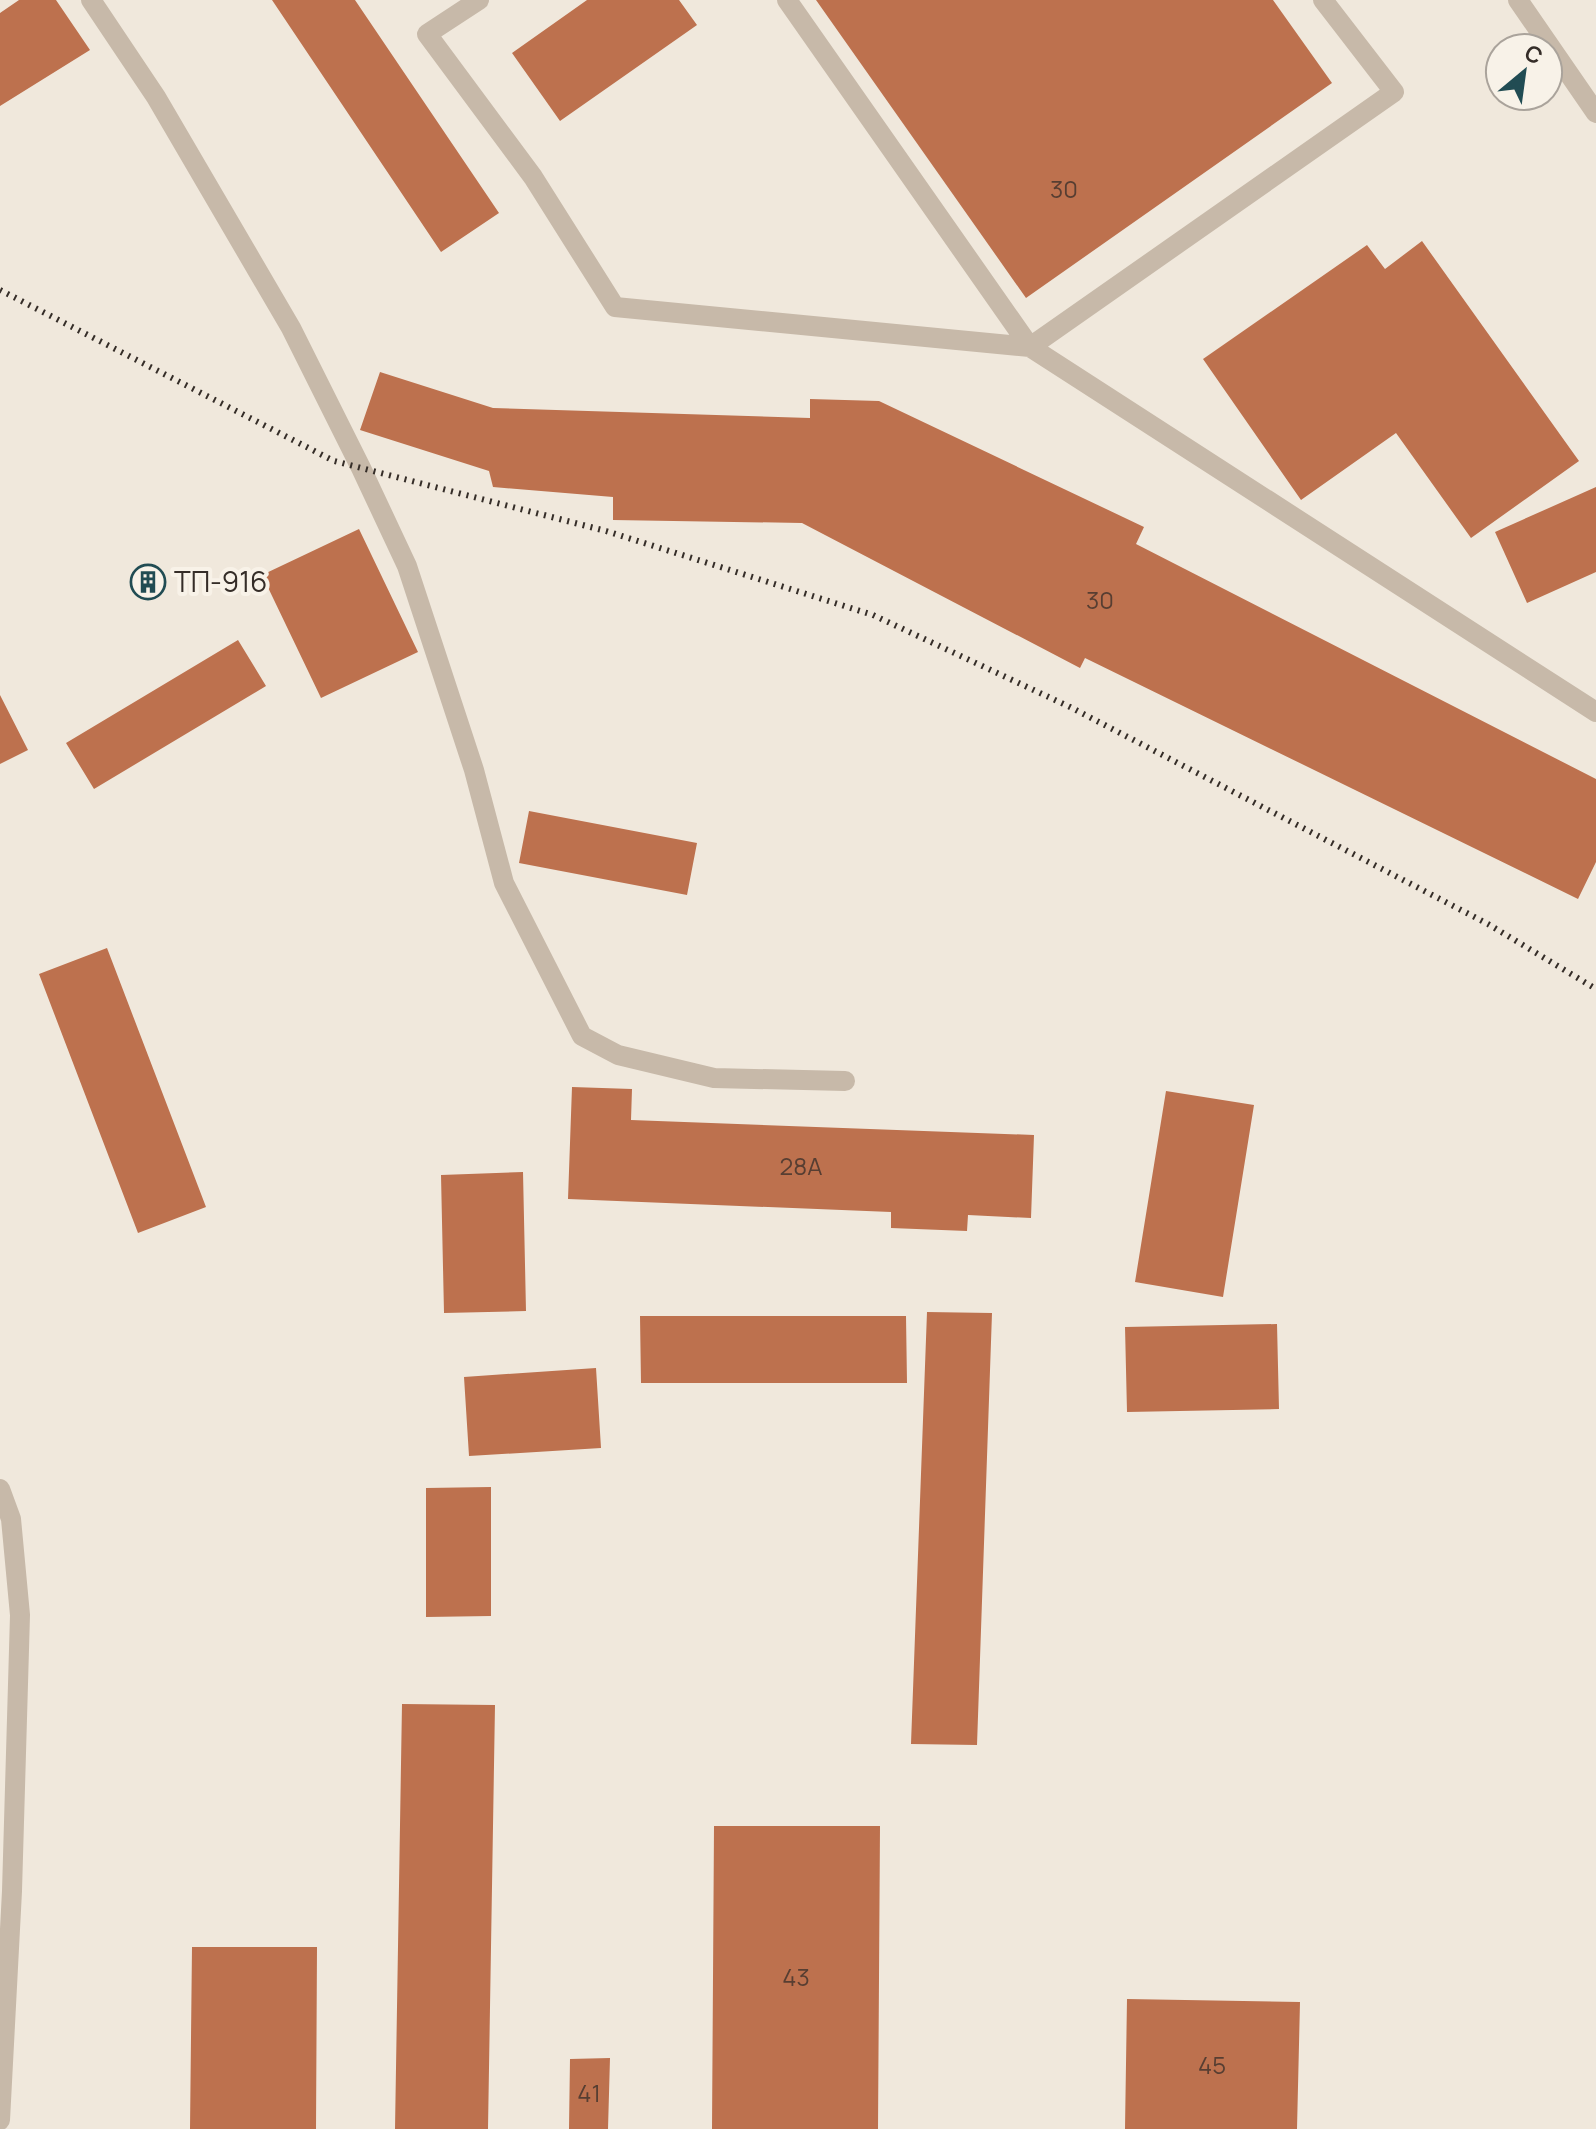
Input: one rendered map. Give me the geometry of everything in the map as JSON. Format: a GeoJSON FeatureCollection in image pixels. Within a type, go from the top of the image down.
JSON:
{"type":"FeatureCollection","features":[{"type":"Feature","properties":{"kind":"street"},"geometry":{"type":"LineString","coordinates":[[91,0],[156,97],[291,328],[361,468],[407,566],[474,770],[504,883],[582,1036],[618,1055],[714,1078],[845,1081]]}},
{"type":"Feature","properties":{"kind":"street"},"geometry":{"type":"LineString","coordinates":[[479,0],[427,34],[533,177],[615,307],[1030,347],[1394,92],[1323,0]]}},
{"type":"Feature","properties":{"kind":"street"},"geometry":{"type":"LineString","coordinates":[[787,0],[1030,347],[1596,712]]}},
{"type":"Feature","properties":{"kind":"street"},"geometry":{"type":"LineString","coordinates":[[1518,0],[1596,113]]}},
{"type":"Feature","properties":{"kind":"street"},"geometry":{"type":"LineString","coordinates":[[0,1489],[11,1519],[20,1615],[12,1891],[0,2120]]}},
{"type":"Feature","properties":{"kind":"building"},"geometry":{"type":"Polygon","coordinates":[[[19,0],[56,0],[90,50],[0,106],[0,13],[19,0]]]}},
{"type":"Feature","properties":{"kind":"building"},"geometry":{"type":"Polygon","coordinates":[[[272,0],[355,0],[499,213],[441,252],[272,0]]]}},
{"type":"Feature","properties":{"kind":"building"},"geometry":{"type":"Polygon","coordinates":[[[587,0],[679,0],[697,25],[560,121],[512,53],[587,0]]]}},
{"type":"Feature","properties":{"kind":"building"},"geometry":{"type":"Polygon","coordinates":[[[816,0],[1273,0],[1332,83],[1026,298],[816,0]]]}},
{"type":"Feature","properties":{"kind":"building"},"geometry":{"type":"Polygon","coordinates":[[[1422,241],[1579,461],[1471,538],[1396,433],[1301,500],[1203,359],[1367,245],[1385,269],[1422,241]]]}},
{"type":"Feature","properties":{"kind":"building"},"geometry":{"type":"Polygon","coordinates":[[[380,372],[493,408],[810,418],[810,399],[879,401],[1144,527],[1136,544],[1596,779],[1596,862],[1578,899],[1085,658],[1080,668],[802,523],[613,520],[613,497],[493,487],[489,471],[360,430],[380,372]]]}},
{"type":"Feature","properties":{"kind":"building"},"geometry":{"type":"Polygon","coordinates":[[[1596,487],[1596,572],[1527,603],[1495,532],[1596,487]]]}},
{"type":"Feature","properties":{"kind":"building"},"geometry":{"type":"Polygon","coordinates":[[[359,529],[418,652],[321,698],[262,575],[359,529]]]}},
{"type":"Feature","properties":{"kind":"building","name":"ТП-916"},"geometry":{"type":"Polygon","coordinates":[[[147,569],[159,587],[148,595],[136,576],[147,569]]]}},
{"type":"Feature","properties":{"kind":"building"},"geometry":{"type":"Polygon","coordinates":[[[238,640],[266,686],[94,789],[66,743],[238,640]]]}},
{"type":"Feature","properties":{"kind":"building"},"geometry":{"type":"Polygon","coordinates":[[[0,695],[28,750],[0,764],[0,695]]]}},
{"type":"Feature","properties":{"kind":"building"},"geometry":{"type":"Polygon","coordinates":[[[529,811],[697,843],[687,895],[519,863],[529,811]]]}},
{"type":"Feature","properties":{"kind":"building"},"geometry":{"type":"Polygon","coordinates":[[[107,948],[206,1207],[138,1233],[39,974],[107,948]]]}},
{"type":"Feature","properties":{"kind":"building"},"geometry":{"type":"Polygon","coordinates":[[[572,1087],[632,1089],[631,1120],[1034,1135],[1031,1218],[968,1215],[967,1231],[891,1228],[891,1212],[568,1199],[572,1087]]]}},
{"type":"Feature","properties":{"kind":"building"},"geometry":{"type":"Polygon","coordinates":[[[1166,1091],[1254,1105],[1223,1297],[1135,1282],[1166,1091]]]}},
{"type":"Feature","properties":{"kind":"building"},"geometry":{"type":"Polygon","coordinates":[[[523,1172],[526,1311],[444,1313],[441,1175],[523,1172]]]}},
{"type":"Feature","properties":{"kind":"building"},"geometry":{"type":"Polygon","coordinates":[[[927,1312],[992,1313],[977,1745],[911,1744],[927,1312]]]}},
{"type":"Feature","properties":{"kind":"building"},"geometry":{"type":"Polygon","coordinates":[[[640,1316],[906,1316],[907,1383],[641,1383],[640,1316]]]}},
{"type":"Feature","properties":{"kind":"building"},"geometry":{"type":"Polygon","coordinates":[[[1277,1324],[1279,1409],[1127,1412],[1125,1327],[1277,1324]]]}},
{"type":"Feature","properties":{"kind":"building"},"geometry":{"type":"Polygon","coordinates":[[[596,1368],[601,1448],[469,1456],[464,1377],[596,1368]]]}},
{"type":"Feature","properties":{"kind":"building"},"geometry":{"type":"Polygon","coordinates":[[[491,1487],[491,1616],[426,1617],[426,1488],[491,1487]]]}},
{"type":"Feature","properties":{"kind":"building"},"geometry":{"type":"Polygon","coordinates":[[[402,1704],[495,1705],[488,2129],[395,2129],[402,1704]]]}},
{"type":"Feature","properties":{"kind":"building"},"geometry":{"type":"Polygon","coordinates":[[[714,1826],[880,1826],[878,2129],[712,2129],[714,1826]]]}},
{"type":"Feature","properties":{"kind":"building"},"geometry":{"type":"Polygon","coordinates":[[[192,1947],[317,1947],[316,2129],[190,2129],[192,1947]]]}},
{"type":"Feature","properties":{"kind":"building"},"geometry":{"type":"Polygon","coordinates":[[[1127,1999],[1300,2002],[1297,2129],[1125,2129],[1127,1999]]]}},
{"type":"Feature","properties":{"kind":"building"},"geometry":{"type":"Polygon","coordinates":[[[610,2058],[608,2129],[569,2129],[570,2059],[610,2058]]]}},
{"type":"Feature","properties":{"kind":"railway"},"geometry":{"type":"LineString","coordinates":[[0,290],[334,461],[606,531],[873,615],[1070,707],[1488,924],[1596,989]]}},
{"type":"Feature","properties":{"kind":"place","name":"ТП-916"},"geometry":{"type":"Point","coordinates":[148,582]}}]}
